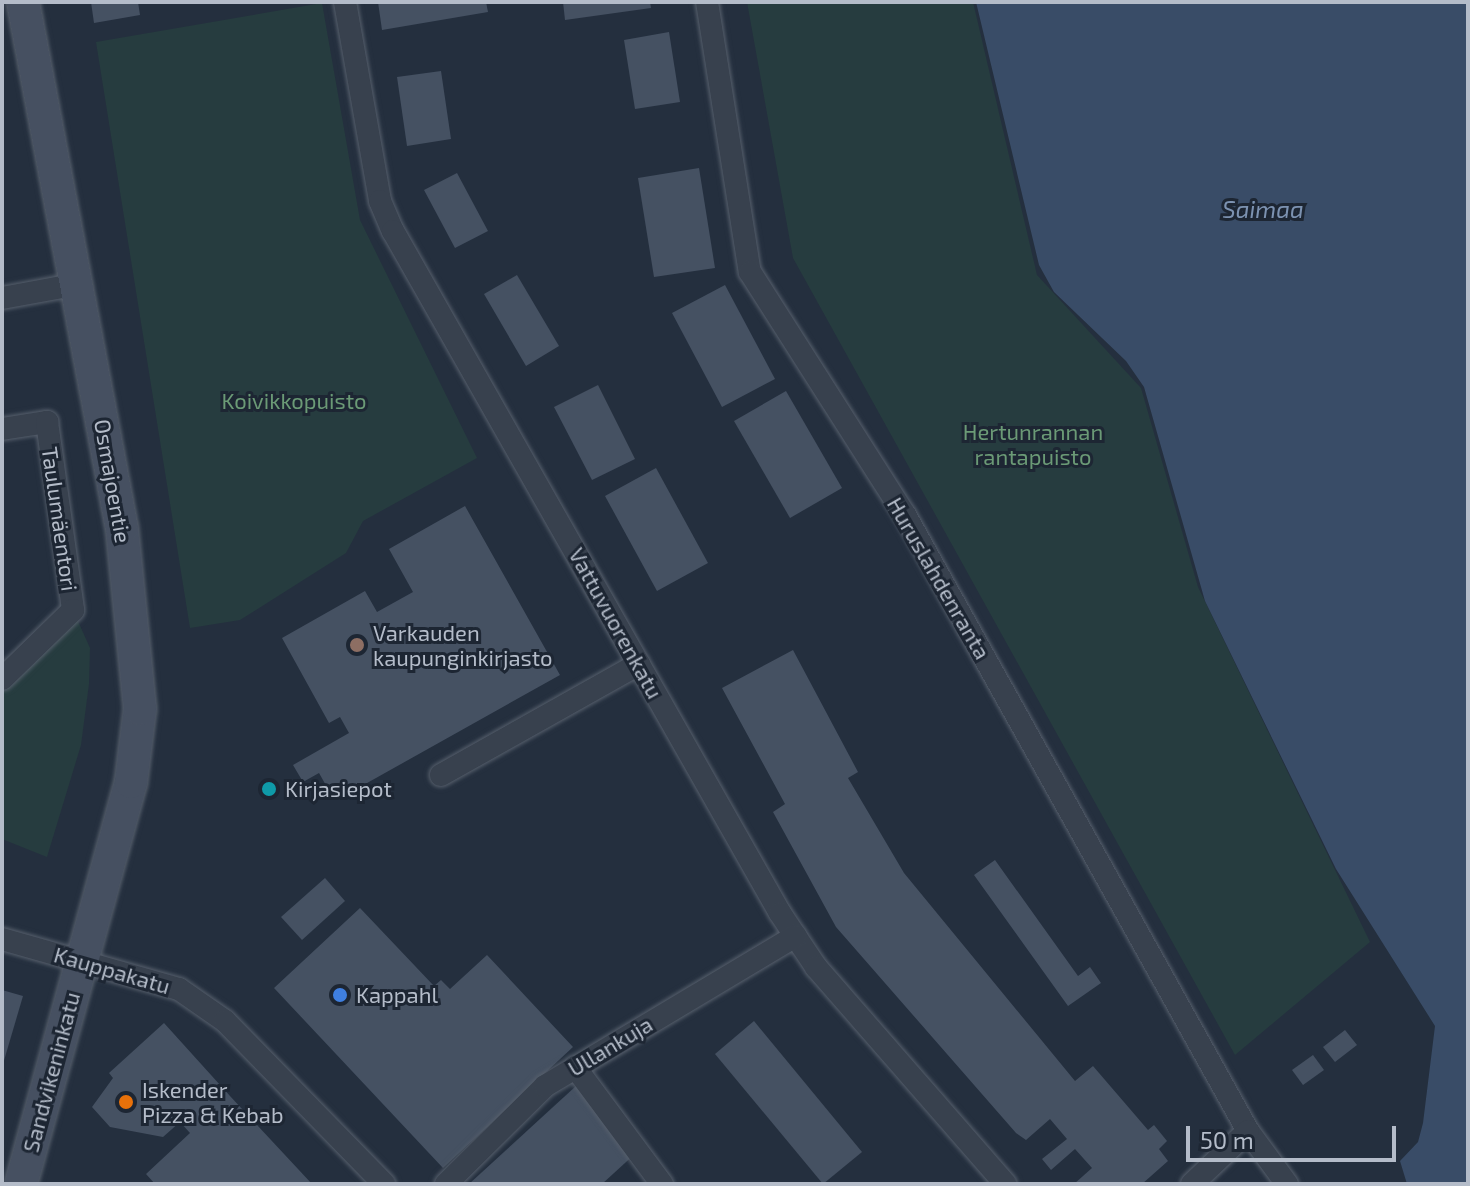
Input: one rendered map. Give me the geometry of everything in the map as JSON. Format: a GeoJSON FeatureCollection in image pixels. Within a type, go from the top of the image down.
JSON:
{"type":"FeatureCollection","features":[{"type":"Feature","properties":{"kind":"street","name":"Osmajoentie"},"geometry":{"type":"LineString","coordinates":[[23,2],[78,284],[124,544],[140,709],[131,782],[82,959]]}},
{"type":"Feature","properties":{"kind":"street","name":"Vattuvuorenkatu"},"geometry":{"type":"LineString","coordinates":[[345,2],[380,201],[639,664],[796,936],[1005,1184]]}},
{"type":"Feature","properties":{"kind":"street","name":"Huruslahdenranta"},"geometry":{"type":"LineString","coordinates":[[707,2],[750,272],[905,515],[1248,1131],[1287,1184]]}},
{"type":"Feature","properties":{"kind":"street"},"geometry":{"type":"LineString","coordinates":[[2,298],[78,284]]}},
{"type":"Feature","properties":{"kind":"street","name":"Taulumäentori"},"geometry":{"type":"LineString","coordinates":[[2,429],[47,422],[73,610],[2,679]]}},
{"type":"Feature","properties":{"kind":"street"},"geometry":{"type":"LineString","coordinates":[[441,775],[639,664]]}},
{"type":"Feature","properties":{"kind":"street","name":"Ullankuja"},"geometry":{"type":"LineString","coordinates":[[446,1184],[545,1086],[796,936]]}},
{"type":"Feature","properties":{"kind":"street","name":"Kauppakatu"},"geometry":{"type":"LineString","coordinates":[[2,939],[82,959],[179,989],[225,1021],[384,1184]]}},
{"type":"Feature","properties":{"kind":"street","name":"Sandvikeninkatu"},"geometry":{"type":"LineString","coordinates":[[21,1184],[82,959]]}},
{"type":"Feature","properties":{"kind":"street"},"geometry":{"type":"LineString","coordinates":[[575,1067],[662,1184]]}},
{"type":"Feature","properties":{"kind":"street"},"geometry":{"type":"LineString","coordinates":[[1192,1184],[1248,1131]]}},
{"type":"Feature","properties":{"kind":"green space","name":"Hertunrannan rantapuisto"},"geometry":{"type":"Polygon","coordinates":[[[747,2],[973,2],[1037,275],[1141,388],[1198,587],[1370,942],[1235,1055],[793,258],[747,2]]]}},
{"type":"Feature","properties":{"kind":"green space","name":"Koivikkopuisto"},"geometry":{"type":"Polygon","coordinates":[[[322,3],[360,220],[477,458],[363,521],[346,553],[240,620],[190,628],[96,42],[322,3]]]}},
{"type":"Feature","properties":{"kind":"green space"},"geometry":{"type":"Polygon","coordinates":[[[73,610],[90,648],[89,684],[81,745],[47,857],[2,839],[2,679],[73,610]]]}},
{"type":"Feature","properties":{"kind":"water","name":"Saimaa"},"geometry":{"type":"Polygon","coordinates":[[[976,2],[1468,2],[1468,1184],[1407,1184],[1400,1161],[1418,1142],[1423,1123],[1435,1026],[1336,869],[1205,601],[1144,387],[1126,361],[1054,292],[1039,265],[976,2]]]}},
{"type":"Feature","properties":{"kind":"building"},"geometry":{"type":"Polygon","coordinates":[[[91,2],[138,2],[140,15],[94,23],[91,2]]]}},
{"type":"Feature","properties":{"kind":"building"},"geometry":{"type":"Polygon","coordinates":[[[378,2],[486,2],[488,12],[382,30],[378,2]]]}},
{"type":"Feature","properties":{"kind":"building"},"geometry":{"type":"Polygon","coordinates":[[[563,2],[650,2],[651,8],[565,20],[563,2]]]}},
{"type":"Feature","properties":{"kind":"building"},"geometry":{"type":"Polygon","coordinates":[[[669,32],[680,102],[635,109],[624,40],[669,32]]]}},
{"type":"Feature","properties":{"kind":"building"},"geometry":{"type":"Polygon","coordinates":[[[441,71],[451,139],[407,146],[397,77],[441,71]]]}},
{"type":"Feature","properties":{"kind":"building"},"geometry":{"type":"Polygon","coordinates":[[[699,168],[715,268],[654,277],[638,178],[699,168]]]}},
{"type":"Feature","properties":{"kind":"building"},"geometry":{"type":"Polygon","coordinates":[[[457,173],[488,231],[455,248],[424,190],[457,173]]]}},
{"type":"Feature","properties":{"kind":"building"},"geometry":{"type":"Polygon","coordinates":[[[517,275],[559,346],[526,366],[484,294],[517,275]]]}},
{"type":"Feature","properties":{"kind":"building"},"geometry":{"type":"Polygon","coordinates":[[[725,285],[775,379],[722,407],[672,313],[725,285]]]}},
{"type":"Feature","properties":{"kind":"building"},"geometry":{"type":"Polygon","coordinates":[[[598,385],[635,459],[592,480],[554,407],[598,385]]]}},
{"type":"Feature","properties":{"kind":"building"},"geometry":{"type":"Polygon","coordinates":[[[786,391],[842,488],[790,518],[734,421],[786,391]]]}},
{"type":"Feature","properties":{"kind":"building"},"geometry":{"type":"Polygon","coordinates":[[[656,468],[708,563],[657,591],[605,496],[656,468]]]}},
{"type":"Feature","properties":{"kind":"building"},"geometry":{"type":"Polygon","coordinates":[[[465,506],[560,675],[351,792],[332,796],[319,773],[303,782],[293,765],[349,733],[340,717],[329,723],[282,638],[365,591],[377,612],[413,592],[389,549],[465,506]]]}},
{"type":"Feature","properties":{"kind":"building"},"geometry":{"type":"Polygon","coordinates":[[[793,650],[858,772],[848,778],[904,873],[1075,1081],[1093,1066],[1148,1130],[1154,1125],[1167,1141],[1159,1149],[1168,1161],[1142,1184],[1074,1184],[1092,1168],[1075,1149],[1051,1170],[1042,1159],[1067,1139],[1050,1119],[1026,1140],[1016,1133],[836,927],[773,812],[785,804],[722,688],[793,650]]]}},
{"type":"Feature","properties":{"kind":"building"},"geometry":{"type":"Polygon","coordinates":[[[995,860],[1078,976],[1090,967],[1101,983],[1068,1006],[974,875],[995,860]]]}},
{"type":"Feature","properties":{"kind":"building"},"geometry":{"type":"Polygon","coordinates":[[[325,878],[345,901],[302,940],[281,917],[325,878]]]}},
{"type":"Feature","properties":{"kind":"building"},"geometry":{"type":"Polygon","coordinates":[[[360,908],[434,986],[441,980],[450,989],[487,955],[573,1047],[443,1168],[274,988],[360,908]]]}},
{"type":"Feature","properties":{"kind":"building"},"geometry":{"type":"Polygon","coordinates":[[[2,990],[23,996],[3,1064],[2,1064],[2,990]]]}},
{"type":"Feature","properties":{"kind":"building"},"geometry":{"type":"Polygon","coordinates":[[[754,1021],[862,1152],[823,1184],[715,1054],[754,1021]]]}},
{"type":"Feature","properties":{"kind":"building"},"geometry":{"type":"Polygon","coordinates":[[[164,1023],[312,1184],[155,1184],[146,1174],[190,1133],[180,1122],[163,1137],[110,1127],[92,1107],[113,1078],[109,1073],[164,1023]]]}},
{"type":"Feature","properties":{"kind":"building"},"geometry":{"type":"Polygon","coordinates":[[[1345,1030],[1357,1045],[1335,1062],[1323,1047],[1345,1030]]]}},
{"type":"Feature","properties":{"kind":"building"},"geometry":{"type":"Polygon","coordinates":[[[1313,1055],[1324,1070],[1303,1085],[1292,1070],[1313,1055]]]}},
{"type":"Feature","properties":{"kind":"building"},"geometry":{"type":"Polygon","coordinates":[[[576,1086],[637,1152],[602,1184],[469,1184],[576,1086]]]}},
{"type":"Feature","properties":{"kind":"place","name":"Varkauden kaupunginkirjasto"},"geometry":{"type":"Point","coordinates":[357,645]}},
{"type":"Feature","properties":{"kind":"place","name":"Kirjasiepot"},"geometry":{"type":"Point","coordinates":[269,789]}},
{"type":"Feature","properties":{"kind":"place","name":"Kappahl"},"geometry":{"type":"Point","coordinates":[340,995]}},
{"type":"Feature","properties":{"kind":"place","name":"Iskender Pizza & Kebab"},"geometry":{"type":"Point","coordinates":[126,1102]}}]}
